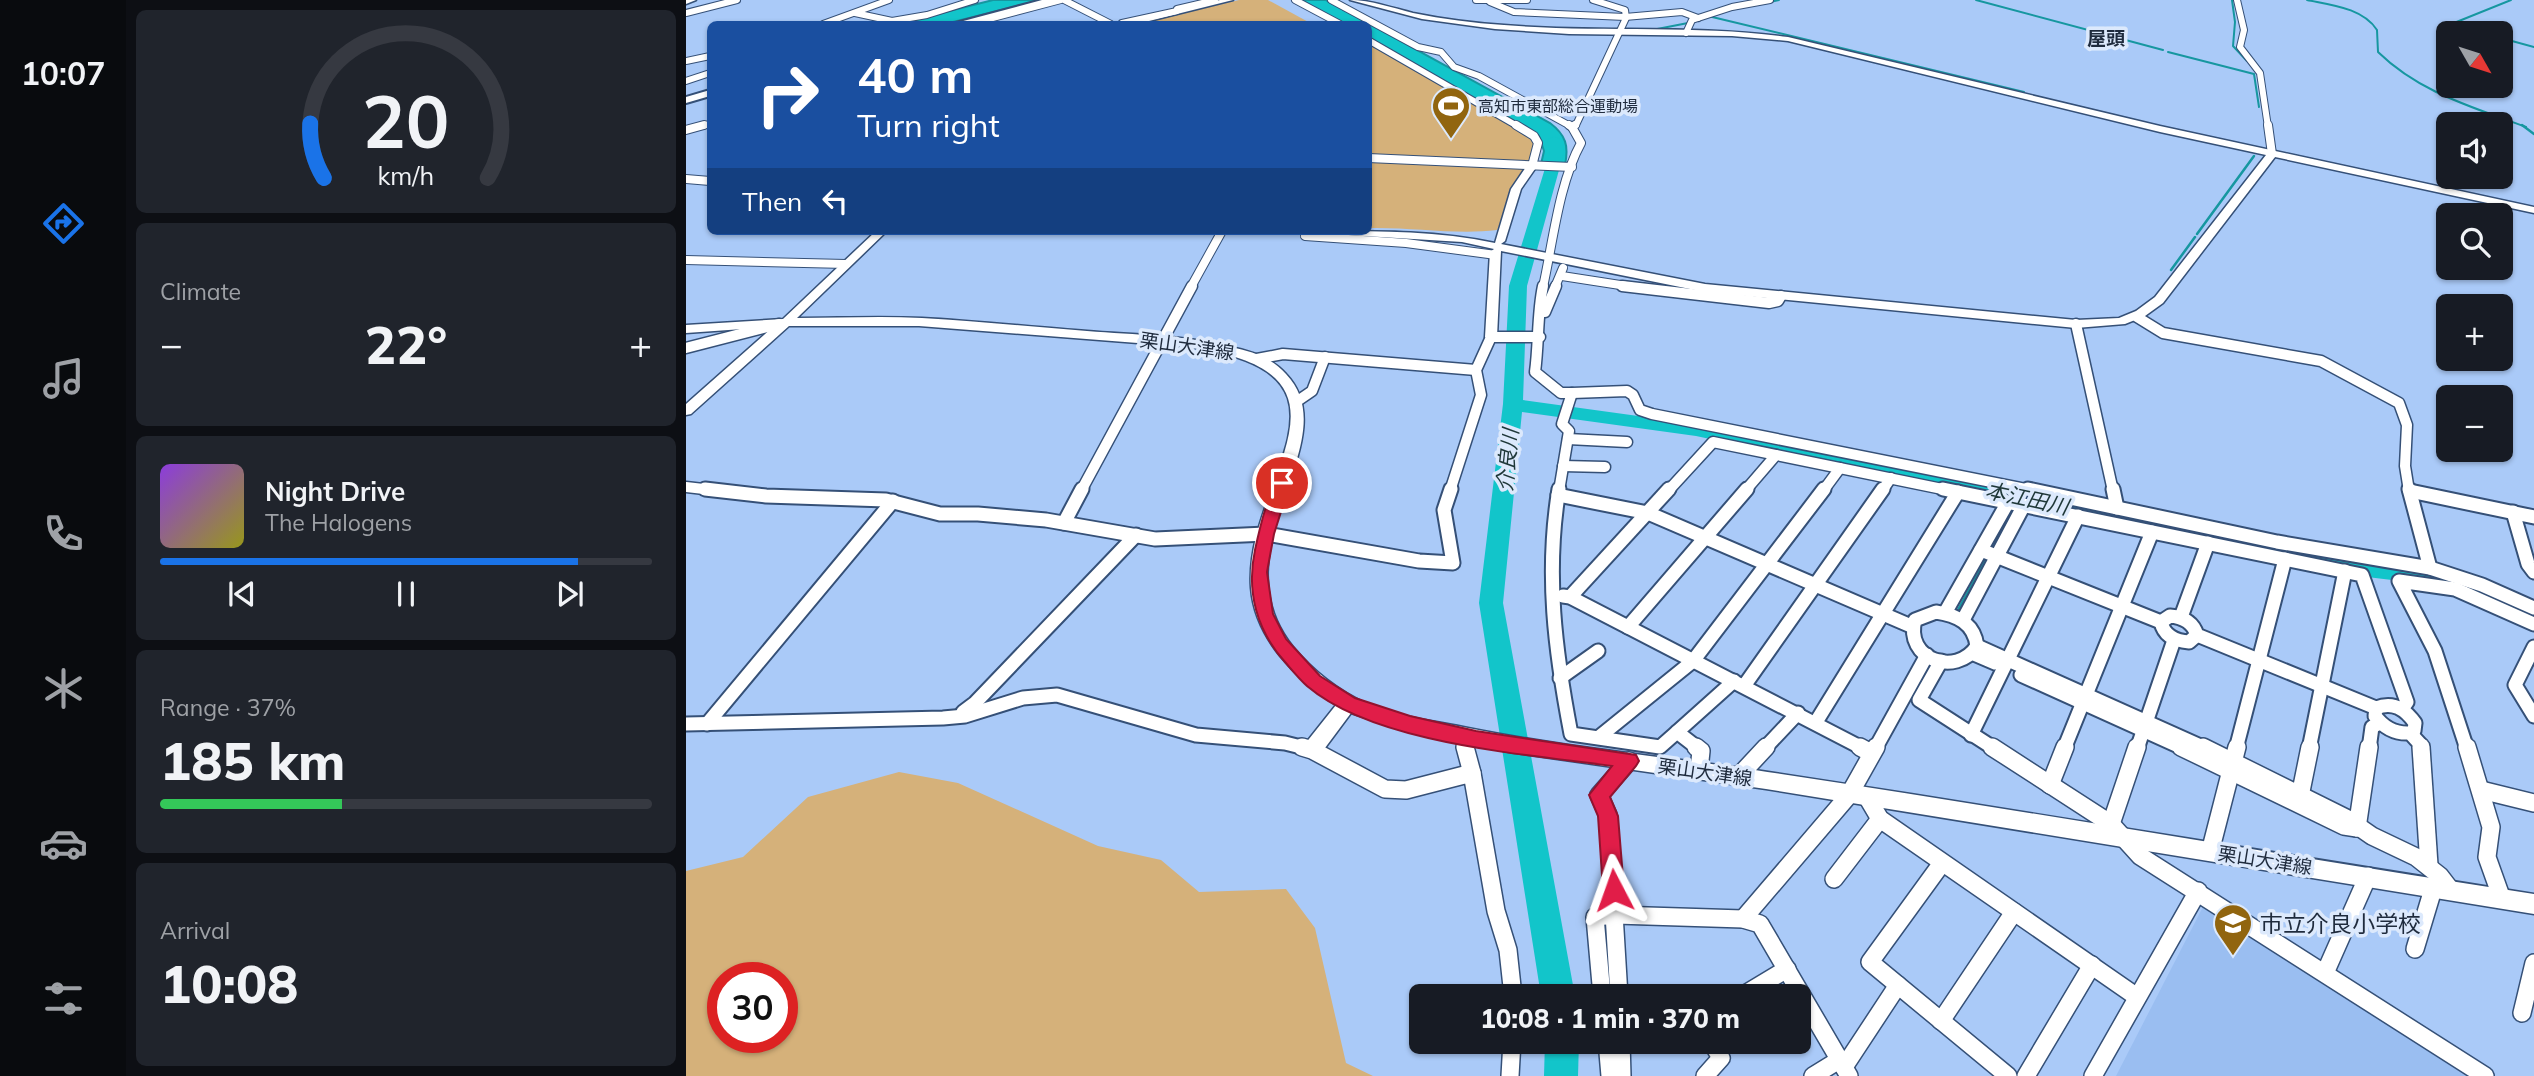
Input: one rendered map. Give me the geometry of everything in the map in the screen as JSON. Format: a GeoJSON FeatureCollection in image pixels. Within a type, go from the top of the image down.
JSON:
{"type":"FeatureCollection","features":[{"type":"Feature","properties":{"kind":"highway"},"geometry":{"type":"LineString","coordinates":[[686,1],[691,0]]}},
{"type":"Feature","properties":{"kind":"main road"},"geometry":{"type":"LineString","coordinates":[[969,21],[1053,0]]}},
{"type":"Feature","properties":{"kind":"main road"},"geometry":{"type":"LineString","coordinates":[[686,102],[706,96]]}},
{"type":"Feature","properties":{"kind":"street"},"geometry":{"type":"LineString","coordinates":[[686,13],[737,0]]}},
{"type":"Feature","properties":{"kind":"street"},"geometry":{"type":"LineString","coordinates":[[832,21],[889,0]]}},
{"type":"Feature","properties":{"kind":"street"},"geometry":{"type":"LineString","coordinates":[[855,13],[892,21],[926,16],[975,0]]}},
{"type":"Feature","properties":{"kind":"street"},"geometry":{"type":"LineString","coordinates":[[903,21],[985,0]]}},
{"type":"Feature","properties":{"kind":"street"},"geometry":{"type":"LineString","coordinates":[[982,21],[1063,0],[1114,21]]}},
{"type":"Feature","properties":{"kind":"street"},"geometry":{"type":"LineString","coordinates":[[1178,0],[1181,3],[1178,11]]}},
{"type":"Feature","properties":{"kind":"street"},"geometry":{"type":"LineString","coordinates":[[1178,11],[1215,0]]}},
{"type":"Feature","properties":{"kind":"street"},"geometry":{"type":"LineString","coordinates":[[1135,21],[1229,0]]}},
{"type":"Feature","properties":{"kind":"street"},"geometry":{"type":"LineString","coordinates":[[1295,0],[1334,21]]}},
{"type":"Feature","properties":{"kind":"street"},"geometry":{"type":"LineString","coordinates":[[1331,0],[1370,21]]}},
{"type":"Feature","properties":{"kind":"street"},"geometry":{"type":"LineString","coordinates":[[1354,0],[1408,13],[1547,30],[1749,34],[1788,39],[2272,154],[2534,210]]}},
{"type":"Feature","properties":{"kind":"street"},"geometry":{"type":"LineString","coordinates":[[1475,0],[1527,0]]}},
{"type":"Feature","properties":{"kind":"street"},"geometry":{"type":"LineString","coordinates":[[1572,127],[1576,125],[1625,17],[1625,10],[1593,0]]}},
{"type":"Feature","properties":{"kind":"street"},"geometry":{"type":"LineString","coordinates":[[1686,33],[1692,20],[1732,7],[1770,0]]}},
{"type":"Feature","properties":{"kind":"street"},"geometry":{"type":"LineString","coordinates":[[1372,233],[1440,237],[1512,249],[1650,279],[1782,296],[2076,324],[2116,323],[2137,317],[2159,300],[2272,154],[2260,72],[2239,44],[2244,30],[2238,0]]}},
{"type":"Feature","properties":{"kind":"street"},"geometry":{"type":"LineString","coordinates":[[1491,1],[1514,12],[1625,17],[1682,12],[1698,18]]}},
{"type":"Feature","properties":{"kind":"street"},"geometry":{"type":"LineString","coordinates":[[1372,22],[1554,122],[1569,136],[1574,156]]}},
{"type":"Feature","properties":{"kind":"street"},"geometry":{"type":"LineString","coordinates":[[686,488],[766,496],[893,502],[940,514],[978,513],[1170,540],[1266,534],[1419,561],[1453,563],[1444,510],[1481,395],[1476,370],[1493,338],[1497,249],[1516,190],[1532,166],[1538,143],[1534,136],[1372,42]]}},
{"type":"Feature","properties":{"kind":"street"},"geometry":{"type":"LineString","coordinates":[[686,61],[707,57]]}},
{"type":"Feature","properties":{"kind":"street"},"geometry":{"type":"LineString","coordinates":[[1454,67],[1479,76],[1572,127],[1581,143],[1574,156],[1539,305],[1535,372],[1557,390],[1571,396],[1627,391],[1633,395],[1640,410],[1652,414],[2353,557],[2430,568],[2482,585],[2534,608]]}},
{"type":"Feature","properties":{"kind":"street"},"geometry":{"type":"LineString","coordinates":[[686,81],[707,75]]}},
{"type":"Feature","properties":{"kind":"street"},"geometry":{"type":"LineString","coordinates":[[686,121],[707,124]]}},
{"type":"Feature","properties":{"kind":"street"},"geometry":{"type":"LineString","coordinates":[[686,130],[707,125]]}},
{"type":"Feature","properties":{"kind":"street"},"geometry":{"type":"LineString","coordinates":[[1372,158],[1572,167]]}},
{"type":"Feature","properties":{"kind":"street"},"geometry":{"type":"LineString","coordinates":[[686,178],[707,181]]}},
{"type":"Feature","properties":{"kind":"street"},"geometry":{"type":"LineString","coordinates":[[686,411],[878,235]]}},
{"type":"Feature","properties":{"kind":"street"},"geometry":{"type":"LineString","coordinates":[[1064,523],[1220,235]]}},
{"type":"Feature","properties":{"kind":"street"},"geometry":{"type":"LineString","coordinates":[[1307,235],[1497,249]]}},
{"type":"Feature","properties":{"kind":"street"},"geometry":{"type":"LineString","coordinates":[[686,260],[846,264]]}},
{"type":"Feature","properties":{"kind":"street"},"geometry":{"type":"LineString","coordinates":[[1540,312],[1545,312],[1562,272],[1649,290],[1756,302],[1778,301],[1782,296]]}},
{"type":"Feature","properties":{"kind":"street"},"geometry":{"type":"LineString","coordinates":[[2137,317],[2163,332],[2321,361],[2399,402],[2404,410],[2408,444],[2405,464],[2410,491],[2430,568]]}},
{"type":"Feature","properties":{"kind":"street"},"geometry":{"type":"LineString","coordinates":[[686,348],[786,322]]}},
{"type":"Feature","properties":{"kind":"street","name":"栗山大津線"},"geometry":{"type":"LineString","coordinates":[[686,329],[786,322],[919,322],[1163,341],[1227,349],[1257,359],[1278,372],[1293,391],[1298,432],[1266,534],[1258,572],[1264,614],[1279,644],[1314,681],[1349,703],[1410,724],[1542,749],[2117,832],[2210,852],[2442,887],[2534,904]]}},
{"type":"Feature","properties":{"kind":"street"},"geometry":{"type":"LineString","coordinates":[[2076,324],[2117,508]]}},
{"type":"Feature","properties":{"kind":"street"},"geometry":{"type":"LineString","coordinates":[[1493,338],[1538,337]]}},
{"type":"Feature","properties":{"kind":"street"},"geometry":{"type":"LineString","coordinates":[[1257,359],[1283,354],[1476,370]]}},
{"type":"Feature","properties":{"kind":"street"},"geometry":{"type":"LineString","coordinates":[[1296,401],[1312,391],[1325,357]]}},
{"type":"Feature","properties":{"kind":"street"},"geometry":{"type":"LineString","coordinates":[[1571,396],[1562,424],[1569,431],[1551,544],[1552,595],[1560,678],[1570,734],[1660,747],[1739,684],[1891,478]]}},
{"type":"Feature","properties":{"kind":"street"},"geometry":{"type":"LineString","coordinates":[[1568,439],[1627,442]]}},
{"type":"Feature","properties":{"kind":"street"},"geometry":{"type":"LineString","coordinates":[[1570,597],[1713,442],[2362,575],[2407,702],[2402,709]]}},
{"type":"Feature","properties":{"kind":"street"},"geometry":{"type":"LineString","coordinates":[[1628,627],[1776,455]]}},
{"type":"Feature","properties":{"kind":"street"},"geometry":{"type":"LineString","coordinates":[[1563,466],[1605,467]]}},
{"type":"Feature","properties":{"kind":"street"},"geometry":{"type":"LineString","coordinates":[[1600,737],[1693,661],[1840,468]]}},
{"type":"Feature","properties":{"kind":"street"},"geometry":{"type":"LineString","coordinates":[[2410,491],[2534,517]]}},
{"type":"Feature","properties":{"kind":"street"},"geometry":{"type":"LineString","coordinates":[[1816,722],[1958,492]]}},
{"type":"Feature","properties":{"kind":"street"},"geometry":{"type":"LineString","coordinates":[[1558,495],[1648,513],[1709,533],[1913,623]]}},
{"type":"Feature","properties":{"kind":"street"},"geometry":{"type":"LineString","coordinates":[[707,724],[893,502]]}},
{"type":"Feature","properties":{"kind":"street"},"geometry":{"type":"LineString","coordinates":[[1963,620],[2008,502]]}},
{"type":"Feature","properties":{"kind":"street"},"geometry":{"type":"LineString","coordinates":[[1945,613],[2024,505]]}},
{"type":"Feature","properties":{"kind":"street"},"geometry":{"type":"LineString","coordinates":[[2513,512],[2528,564],[2534,572]]}},
{"type":"Feature","properties":{"kind":"street"},"geometry":{"type":"LineString","coordinates":[[1971,735],[2008,665],[2078,516]]}},
{"type":"Feature","properties":{"kind":"street"},"geometry":{"type":"LineString","coordinates":[[2050,785],[2152,531]]}},
{"type":"Feature","properties":{"kind":"street"},"geometry":{"type":"LineString","coordinates":[[956,717],[975,703],[1136,536]]}},
{"type":"Feature","properties":{"kind":"street"},"geometry":{"type":"LineString","coordinates":[[2181,617],[2208,543]]}},
{"type":"Feature","properties":{"kind":"street"},"geometry":{"type":"LineString","coordinates":[[1989,553],[2161,622]]}},
{"type":"Feature","properties":{"kind":"street"},"geometry":{"type":"LineString","coordinates":[[2210,852],[2285,559]]}},
{"type":"Feature","properties":{"kind":"street"},"geometry":{"type":"LineString","coordinates":[[2300,800],[2345,571]]}},
{"type":"Feature","properties":{"kind":"street"},"geometry":{"type":"LineString","coordinates":[[2502,899],[2487,857],[2491,827],[2481,790],[2435,651],[2399,580],[2455,589],[2534,624]]}},
{"type":"Feature","properties":{"kind":"street"},"geometry":{"type":"LineString","coordinates":[[1552,595],[1570,597],[1816,722],[1871,753]]}},
{"type":"Feature","properties":{"kind":"street"},"geometry":{"type":"LineString","coordinates":[[1913,623],[1928,613],[1945,613],[1963,620],[1975,632],[1975,650]]}},
{"type":"Feature","properties":{"kind":"street"},"geometry":{"type":"LineString","coordinates":[[2161,622],[2171,616],[2181,617],[2192,623],[2197,635],[2322,686],[2378,715],[2397,733],[2410,733],[2414,731],[2415,723],[2402,709],[2389,704],[2378,715],[2372,727],[2357,828]]}},
{"type":"Feature","properties":{"kind":"street"},"geometry":{"type":"LineString","coordinates":[[2161,622],[2162,629],[2174,640],[2189,642],[2197,635]]}},
{"type":"Feature","properties":{"kind":"street"},"geometry":{"type":"LineString","coordinates":[[1913,623],[1913,641],[1934,658],[1960,662],[1975,650]]}},
{"type":"Feature","properties":{"kind":"street"},"geometry":{"type":"LineString","coordinates":[[2117,832],[2144,726],[2174,640]]}},
{"type":"Feature","properties":{"kind":"street"},"geometry":{"type":"LineString","coordinates":[[2534,647],[2515,685],[2534,716]]}},
{"type":"Feature","properties":{"kind":"street"},"geometry":{"type":"LineString","coordinates":[[1975,650],[2232,766],[2300,800],[2344,827],[2357,828],[2429,865],[2443,876],[2442,887],[2415,949]]}},
{"type":"Feature","properties":{"kind":"street"},"geometry":{"type":"LineString","coordinates":[[1560,678],[1598,651]]}},
{"type":"Feature","properties":{"kind":"street"},"geometry":{"type":"LineString","coordinates":[[1934,658],[1919,700],[2117,832],[2140,856],[2485,1076]]}},
{"type":"Feature","properties":{"kind":"street"},"geometry":{"type":"LineString","coordinates":[[1743,919],[1858,796],[1871,753],[1934,658]]}},
{"type":"Feature","properties":{"kind":"street"},"geometry":{"type":"LineString","coordinates":[[686,724],[956,717],[1023,698],[1057,695],[1196,735],[1285,743],[1312,751],[1385,789],[1406,790],[1472,773]]}},
{"type":"Feature","properties":{"kind":"street"},"geometry":{"type":"LineString","coordinates":[[1312,751],[1349,703]]}},
{"type":"Feature","properties":{"kind":"street"},"geometry":{"type":"LineString","coordinates":[[1739,776],[1798,713]]}},
{"type":"Feature","properties":{"kind":"street"},"geometry":{"type":"LineString","coordinates":[[1677,732],[1701,751],[1699,770]]}},
{"type":"Feature","properties":{"kind":"street"},"geometry":{"type":"LineString","coordinates":[[2410,733],[2421,746],[2429,865]]}},
{"type":"Feature","properties":{"kind":"street"},"geometry":{"type":"LineString","coordinates":[[1469,737],[1472,773],[1496,911],[1508,950],[1512,984]]}},
{"type":"Feature","properties":{"kind":"street"},"geometry":{"type":"LineString","coordinates":[[1619,984],[1608,816],[1599,795],[1629,761]]}},
{"type":"Feature","properties":{"kind":"street"},"geometry":{"type":"LineString","coordinates":[[2481,790],[2534,803]]}},
{"type":"Feature","properties":{"kind":"street"},"geometry":{"type":"LineString","coordinates":[[1858,796],[1880,819],[2137,997]]}},
{"type":"Feature","properties":{"kind":"street"},"geometry":{"type":"LineString","coordinates":[[1834,879],[1880,819]]}},
{"type":"Feature","properties":{"kind":"street"},"geometry":{"type":"LineString","coordinates":[[1942,863],[1870,962],[2008,1076]]}},
{"type":"Feature","properties":{"kind":"street"},"geometry":{"type":"LineString","coordinates":[[2325,973],[2368,876]]}},
{"type":"Feature","properties":{"kind":"street"},"geometry":{"type":"LineString","coordinates":[[2092,1076],[2198,891]]}},
{"type":"Feature","properties":{"kind":"street"},"geometry":{"type":"LineString","coordinates":[[1941,1021],[2014,912]]}},
{"type":"Feature","properties":{"kind":"street"},"geometry":{"type":"LineString","coordinates":[[1601,984],[1595,917],[1616,915],[1743,919],[1760,924],[1844,1068]]}},
{"type":"Feature","properties":{"kind":"street"},"geometry":{"type":"LineString","coordinates":[[2522,1013],[2534,962]]}},
{"type":"Feature","properties":{"kind":"street"},"geometry":{"type":"LineString","coordinates":[[2026,1076],[2092,965]]}},
{"type":"Feature","properties":{"kind":"street"},"geometry":{"type":"LineString","coordinates":[[1762,984],[1787,969]]}},
{"type":"Feature","properties":{"kind":"street"},"geometry":{"type":"LineString","coordinates":[[1813,1076],[1844,1068],[1898,985]]}},
{"type":"Feature","properties":{"kind":"street"},"geometry":{"type":"LineString","coordinates":[[1510,1076],[1511,1054]]}},
{"type":"Feature","properties":{"kind":"street"},"geometry":{"type":"LineString","coordinates":[[1608,1054],[1610,1076]]}},
{"type":"Feature","properties":{"kind":"street"},"geometry":{"type":"LineString","coordinates":[[1621,1054],[1622,1076]]}},
{"type":"Feature","properties":{"kind":"street"},"geometry":{"type":"LineString","coordinates":[[1705,1076],[1721,1058],[1719,1054]]}},
{"type":"Feature","properties":{"kind":"shaded area"},"geometry":{"type":"Polygon","coordinates":[[[993,0],[1041,0],[957,21],[910,21],[993,0]]]}},
{"type":"Feature","properties":{"kind":"shaded area"},"geometry":{"type":"Polygon","coordinates":[[[1239,0],[1268,0],[1306,21],[1150,21],[1239,0]]]}},
{"type":"Feature","properties":{"kind":"shaded area"},"geometry":{"type":"Polygon","coordinates":[[[1301,0],[1326,0],[1364,21],[1339,21],[1301,0]]]}},
{"type":"Feature","properties":{"kind":"shaded area"},"geometry":{"type":"Polygon","coordinates":[[[1372,25],[1550,123],[1565,141],[1565,165],[1541,164],[1544,151],[1539,136],[1372,40],[1372,25]]]}},
{"type":"Feature","properties":{"kind":"shaded area","name":"高知市東部総合運動場"},"geometry":{"type":"Polygon","coordinates":[[[1372,45],[1532,137],[1535,149],[1497,230],[1466,232],[1372,228],[1372,45]]]}},
{"type":"Feature","properties":{"kind":"shaded area"},"geometry":{"type":"Polygon","coordinates":[[[899,772],[958,783],[1098,846],[1161,860],[1199,892],[1286,889],[1315,928],[1346,1063],[1373,1076],[686,1076],[686,871],[743,857],[808,797],[899,772]]]}},
{"type":"Feature","properties":{"kind":"shaded area","name":"市立介良小学校"},"geometry":{"type":"Polygon","coordinates":[[[2206,901],[2467,1076],[2116,1076],[2206,901]]]}},
{"type":"Feature","properties":{"kind":"waterway"},"geometry":{"type":"LineString","coordinates":[[1770,2],[1779,0]]}},
{"type":"Feature","properties":{"kind":"waterway"},"geometry":{"type":"LineString","coordinates":[[1976,0],[2163,50]]}},
{"type":"Feature","properties":{"kind":"waterway"},"geometry":{"type":"LineString","coordinates":[[2232,0],[2235,22],[2233,46],[2247,61]]}},
{"type":"Feature","properties":{"kind":"waterway"},"geometry":{"type":"LineString","coordinates":[[2307,0],[2336,6],[2364,17],[2377,30],[2378,52],[2411,78],[2448,97],[2523,126]]}},
{"type":"Feature","properties":{"kind":"waterway"},"geometry":{"type":"LineString","coordinates":[[2459,21],[2511,0]]}},
{"type":"Feature","properties":{"kind":"waterway"},"geometry":{"type":"LineString","coordinates":[[1708,16],[2024,92]]}},
{"type":"Feature","properties":{"kind":"waterway"},"geometry":{"type":"LineString","coordinates":[[1652,30],[1688,23]]}},
{"type":"Feature","properties":{"kind":"waterway"},"geometry":{"type":"LineString","coordinates":[[2513,41],[2534,47]]}},
{"type":"Feature","properties":{"kind":"waterway"},"geometry":{"type":"LineString","coordinates":[[2168,52],[2254,74],[2259,107]]}},
{"type":"Feature","properties":{"kind":"waterway"},"geometry":{"type":"LineString","coordinates":[[2523,126],[2534,134]]}},
{"type":"Feature","properties":{"kind":"waterway","name":"介良川"},"geometry":{"type":"LineString","coordinates":[[1513,404],[1518,286],[1557,152],[1554,140]]}},
{"type":"Feature","properties":{"kind":"waterway"},"geometry":{"type":"LineString","coordinates":[[2197,234],[2254,156]]}},
{"type":"Feature","properties":{"kind":"waterway"},"geometry":{"type":"LineString","coordinates":[[2171,270],[2195,237]]}},
{"type":"Feature","properties":{"kind":"waterway","name":"本江田川"},"geometry":{"type":"LineString","coordinates":[[1513,404],[1696,430],[2367,568],[2417,574],[2467,588]]}},
{"type":"Feature","properties":{"kind":"waterway","name":"介良川"},"geometry":{"type":"LineString","coordinates":[[1513,404],[1491,603],[1556,984]]}},
{"type":"Feature","properties":{"kind":"waterway"},"geometry":{"type":"LineString","coordinates":[[1990,551],[2013,508]]}},
{"type":"Feature","properties":{"kind":"waterway"},"geometry":{"type":"LineString","coordinates":[[1958,611],[1987,558]]}},
{"type":"Feature","properties":{"kind":"waterway","name":"介良川"},"geometry":{"type":"LineString","coordinates":[[1561,1076],[1562,1054]]}},
{"type":"Feature","properties":{"kind":"place","name":"高知市東部総合運動場"},"geometry":{"type":"Point","coordinates":[1451,140]}},
{"type":"Feature","properties":{"kind":"place","name":"市立介良小学校"},"geometry":{"type":"Point","coordinates":[2233,957]}},
{"type":"Feature","properties":{"kind":"district","name":"屋頭"},"geometry":{"type":"Point","coordinates":[2106,38]}},
{"type":"Feature","properties":{"kind":"route"},"geometry":{"type":"LineString","coordinates":[[1282,483],[1266,534],[1258,572],[1264,614],[1279,644],[1314,681],[1367,711],[1476,739],[1629,761],[1599,795],[1608,816],[1614,890]]}}]}
